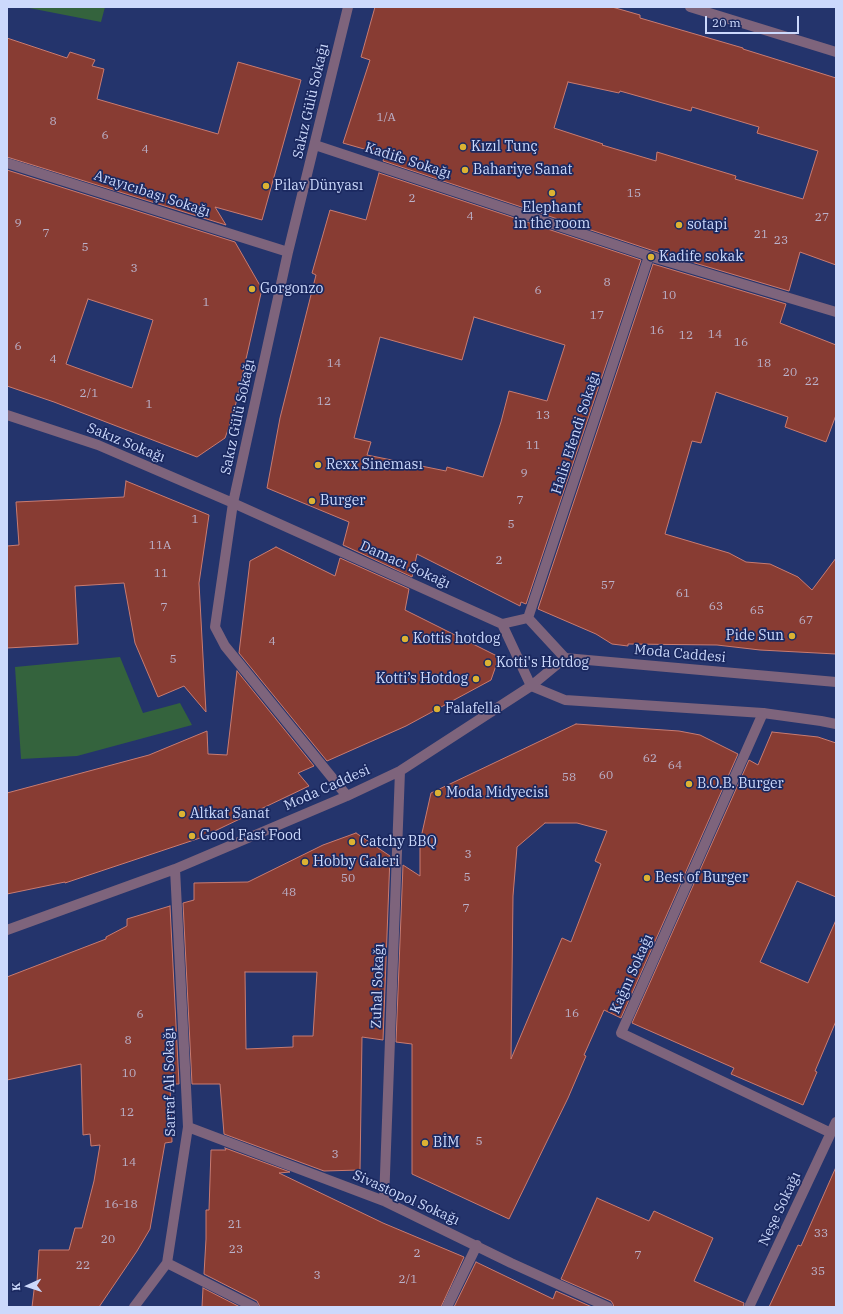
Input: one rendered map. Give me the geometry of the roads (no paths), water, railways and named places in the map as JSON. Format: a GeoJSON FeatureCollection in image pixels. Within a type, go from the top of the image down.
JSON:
{"type":"FeatureCollection","features":[{"type":"Feature","properties":{"kind":"street","name":"Sakız Gülü Sokağı"},"geometry":{"type":"LineString","coordinates":[[347,796],[225,646],[215,627],[233,503],[288,252],[348,7]]}},
{"type":"Feature","properties":{"kind":"street"},"geometry":{"type":"LineString","coordinates":[[690,7],[836,52]]}},
{"type":"Feature","properties":{"kind":"street","name":"Kadife Sokağı"},"geometry":{"type":"LineString","coordinates":[[315,145],[649,256],[836,312]]}},
{"type":"Feature","properties":{"kind":"street","name":"Arayıcıbaşı Sokağı"},"geometry":{"type":"LineString","coordinates":[[7,163],[288,252]]}},
{"type":"Feature","properties":{"kind":"street","name":"Halis Efendi Sokağı"},"geometry":{"type":"LineString","coordinates":[[528,618],[649,256]]}},
{"type":"Feature","properties":{"kind":"street","name":"Sakız Sokağı"},"geometry":{"type":"LineString","coordinates":[[7,415],[98,445],[233,503]]}},
{"type":"Feature","properties":{"kind":"street","name":"Damacı Sokağı"},"geometry":{"type":"LineString","coordinates":[[233,503],[502,624]]}},
{"type":"Feature","properties":{"kind":"street"},"geometry":{"type":"LineString","coordinates":[[565,658],[528,618],[502,624],[531,686],[565,700],[763,713],[836,724]]}},
{"type":"Feature","properties":{"kind":"street","name":"Moda Caddesi"},"geometry":{"type":"LineString","coordinates":[[7,930],[175,869],[347,796],[400,771],[531,686],[565,658],[836,682]]}},
{"type":"Feature","properties":{"kind":"street","name":"Kağnı Sokağı"},"geometry":{"type":"LineString","coordinates":[[763,713],[621,1033],[831,1133]]}},
{"type":"Feature","properties":{"kind":"street","name":"Zuhal Sokağı"},"geometry":{"type":"LineString","coordinates":[[384,1201],[400,771]]}},
{"type":"Feature","properties":{"kind":"street","name":"Sarraf Ali Sokağı"},"geometry":{"type":"LineString","coordinates":[[134,1307],[167,1263],[188,1127],[175,869]]}},
{"type":"Feature","properties":{"kind":"street","name":"Neşe Sokağı"},"geometry":{"type":"LineString","coordinates":[[749,1307],[836,1122]]}},
{"type":"Feature","properties":{"kind":"street","name":"Sivastopol Sokağı"},"geometry":{"type":"LineString","coordinates":[[188,1127],[384,1201],[608,1307]]}},
{"type":"Feature","properties":{"kind":"street"},"geometry":{"type":"LineString","coordinates":[[448,1307],[476,1245]]}},
{"type":"Feature","properties":{"kind":"street"},"geometry":{"type":"LineString","coordinates":[[167,1263],[254,1307]]}},
{"type":"Feature","properties":{"kind":"place","name":"Kızıl Tunç"},"geometry":{"type":"Point","coordinates":[463,147]}},
{"type":"Feature","properties":{"kind":"place","name":"Bahariye Sanat"},"geometry":{"type":"Point","coordinates":[465,170]}},
{"type":"Feature","properties":{"kind":"place","name":"Pilav Dünyası"},"geometry":{"type":"Point","coordinates":[266,186]}},
{"type":"Feature","properties":{"kind":"place","name":"Elephant in the room"},"geometry":{"type":"Point","coordinates":[552,193]}},
{"type":"Feature","properties":{"kind":"place","name":"sotapi"},"geometry":{"type":"Point","coordinates":[679,225]}},
{"type":"Feature","properties":{"kind":"place","name":"Kadife sokak"},"geometry":{"type":"Point","coordinates":[651,257]}},
{"type":"Feature","properties":{"kind":"place","name":"Gorgonzo"},"geometry":{"type":"Point","coordinates":[252,289]}},
{"type":"Feature","properties":{"kind":"place","name":"Rexx Sineması"},"geometry":{"type":"Point","coordinates":[318,465]}},
{"type":"Feature","properties":{"kind":"place","name":"Burger"},"geometry":{"type":"Point","coordinates":[312,501]}},
{"type":"Feature","properties":{"kind":"place","name":"Pide Sun"},"geometry":{"type":"Point","coordinates":[792,636]}},
{"type":"Feature","properties":{"kind":"place","name":"Kottis hotdog"},"geometry":{"type":"Point","coordinates":[405,639]}},
{"type":"Feature","properties":{"kind":"place","name":"Kotti's Hotdog"},"geometry":{"type":"Point","coordinates":[488,663]}},
{"type":"Feature","properties":{"kind":"place","name":"Kotti’s Hotdog"},"geometry":{"type":"Point","coordinates":[476,679]}},
{"type":"Feature","properties":{"kind":"place","name":"Falafella"},"geometry":{"type":"Point","coordinates":[437,709]}},
{"type":"Feature","properties":{"kind":"place","name":"B.O.B. Burger"},"geometry":{"type":"Point","coordinates":[689,784]}},
{"type":"Feature","properties":{"kind":"place","name":"Moda Midyecisi"},"geometry":{"type":"Point","coordinates":[438,793]}},
{"type":"Feature","properties":{"kind":"place","name":"Altkat Sanat"},"geometry":{"type":"Point","coordinates":[182,814]}},
{"type":"Feature","properties":{"kind":"place","name":"Good Fast Food"},"geometry":{"type":"Point","coordinates":[192,836]}},
{"type":"Feature","properties":{"kind":"place","name":"Catchy BBQ"},"geometry":{"type":"Point","coordinates":[352,842]}},
{"type":"Feature","properties":{"kind":"place","name":"Hobby Galeri"},"geometry":{"type":"Point","coordinates":[305,862]}},
{"type":"Feature","properties":{"kind":"place","name":"Best of Burger"},"geometry":{"type":"Point","coordinates":[647,878]}},
{"type":"Feature","properties":{"kind":"place","name":"BİM"},"geometry":{"type":"Point","coordinates":[425,1143]}}]}
